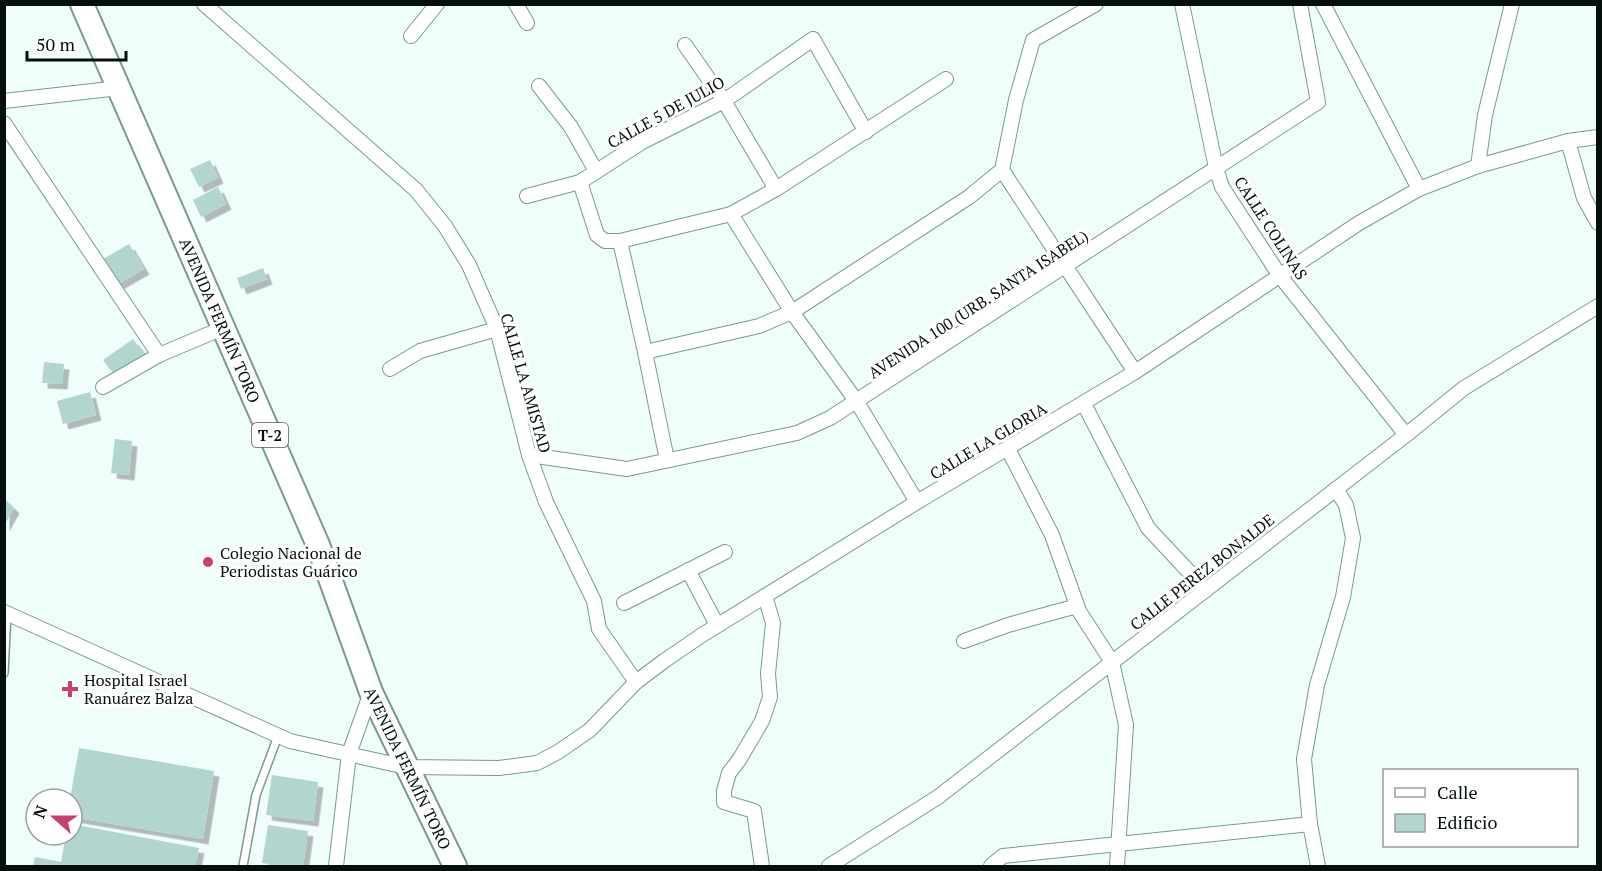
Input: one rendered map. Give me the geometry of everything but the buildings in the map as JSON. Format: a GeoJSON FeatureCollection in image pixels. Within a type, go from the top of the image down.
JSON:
{"type":"FeatureCollection","features":[{"type":"Feature","properties":{"kind":"highway","name":"AVENIDA FERMÍN TORO"},"geometry":{"type":"LineString","coordinates":[[82,4],[318,545],[371,692],[455,867]]}},
{"type":"Feature","properties":{"kind":"street","name":"CALLE LA AMISTAD"},"geometry":{"type":"LineString","coordinates":[[204,4],[416,190],[445,226],[469,265],[497,329],[529,455],[546,502],[594,601],[599,629],[636,682]]}},
{"type":"Feature","properties":{"kind":"street"},"geometry":{"type":"LineString","coordinates":[[411,36],[437,4]]}},
{"type":"Feature","properties":{"kind":"street"},"geometry":{"type":"LineString","coordinates":[[516,4],[527,23]]}},
{"type":"Feature","properties":{"kind":"street"},"geometry":{"type":"LineString","coordinates":[[645,352],[759,326],[792,312],[969,197],[1002,170],[1016,100],[1033,40],[1096,4]]}},
{"type":"Feature","properties":{"kind":"street","name":"CALLE COLINAS"},"geometry":{"type":"LineString","coordinates":[[1182,4],[1216,168],[1222,187],[1280,276],[1406,435]]}},
{"type":"Feature","properties":{"kind":"street","name":"AVENIDA 100 (URB. SANTA ISABEL)"},"geometry":{"type":"LineString","coordinates":[[529,455],[627,469],[797,433],[830,418],[1318,102],[1300,4]]}},
{"type":"Feature","properties":{"kind":"street"},"geometry":{"type":"LineString","coordinates":[[1323,4],[1419,189]]}},
{"type":"Feature","properties":{"kind":"street"},"geometry":{"type":"LineString","coordinates":[[1478,166],[1485,115],[1512,4]]}},
{"type":"Feature","properties":{"kind":"street","name":"CALLE 5 DE JULIO"},"geometry":{"type":"LineString","coordinates":[[527,196],[580,182],[642,142],[724,101],[813,39],[866,132]]}},
{"type":"Feature","properties":{"kind":"street"},"geometry":{"type":"LineString","coordinates":[[685,45],[724,101],[776,189]]}},
{"type":"Feature","properties":{"kind":"street"},"geometry":{"type":"LineString","coordinates":[[580,182],[597,235],[605,241],[620,241],[730,214],[776,189],[946,79]]}},
{"type":"Feature","properties":{"kind":"street"},"geometry":{"type":"LineString","coordinates":[[539,86],[571,127],[596,171]]}},
{"type":"Feature","properties":{"kind":"street"},"geometry":{"type":"LineString","coordinates":[[4,101],[119,88]]}},
{"type":"Feature","properties":{"kind":"street"},"geometry":{"type":"LineString","coordinates":[[4,123],[159,355]]}},
{"type":"Feature","properties":{"kind":"street","name":"CALLE LA GLORIA"},"geometry":{"type":"LineString","coordinates":[[6,612],[290,741],[406,767],[499,768],[537,763],[590,730],[636,682],[717,625],[917,502],[1084,404],[1359,223],[1419,189],[1478,166],[1568,141],[1598,137]]}},
{"type":"Feature","properties":{"kind":"street"},"geometry":{"type":"LineString","coordinates":[[1568,141],[1584,198],[1598,223]]}},
{"type":"Feature","properties":{"kind":"street"},"geometry":{"type":"LineString","coordinates":[[1002,170],[1135,372]]}},
{"type":"Feature","properties":{"kind":"street"},"geometry":{"type":"LineString","coordinates":[[730,214],[792,312],[857,402],[917,502]]}},
{"type":"Feature","properties":{"kind":"street"},"geometry":{"type":"LineString","coordinates":[[620,241],[667,460]]}},
{"type":"Feature","properties":{"kind":"street","name":"CALLE PEREZ BONALDE"},"geometry":{"type":"LineString","coordinates":[[829,867],[938,796],[1464,388],[1598,306]]}},
{"type":"Feature","properties":{"kind":"street"},"geometry":{"type":"LineString","coordinates":[[104,387],[159,355],[223,328]]}},
{"type":"Feature","properties":{"kind":"street"},"geometry":{"type":"LineString","coordinates":[[390,369],[420,351],[497,329]]}},
{"type":"Feature","properties":{"kind":"street"},"geometry":{"type":"LineString","coordinates":[[1084,404],[1148,528],[1206,590]]}},
{"type":"Feature","properties":{"kind":"street"},"geometry":{"type":"LineString","coordinates":[[1008,449],[1053,535],[1079,612],[1112,662],[1126,725],[1117,867]]}},
{"type":"Feature","properties":{"kind":"street"},"geometry":{"type":"LineString","coordinates":[[1318,867],[1310,824],[1304,759],[1317,685],[1343,597],[1353,538],[1346,505],[1336,489]]}},
{"type":"Feature","properties":{"kind":"street"},"geometry":{"type":"LineString","coordinates":[[624,603],[725,552]]}},
{"type":"Feature","properties":{"kind":"street"},"geometry":{"type":"LineString","coordinates":[[688,570],[717,625]]}},
{"type":"Feature","properties":{"kind":"street"},"geometry":{"type":"LineString","coordinates":[[762,867],[754,811],[724,802],[724,791],[729,773],[762,721],[770,697],[768,674],[773,623],[765,596]]}},
{"type":"Feature","properties":{"kind":"street"},"geometry":{"type":"LineString","coordinates":[[964,641],[1008,625],[1077,606]]}},
{"type":"Feature","properties":{"kind":"street"},"geometry":{"type":"LineString","coordinates":[[336,867],[349,754],[371,692]]}},
{"type":"Feature","properties":{"kind":"street"},"geometry":{"type":"LineString","coordinates":[[991,867],[1003,856],[1310,824]]}},
{"type":"Feature","properties":{"kind":"lane"},"geometry":{"type":"LineString","coordinates":[[4,673],[6,612]]}},
{"type":"Feature","properties":{"kind":"lane"},"geometry":{"type":"LineString","coordinates":[[243,867],[256,795],[278,736]]}},
{"type":"Feature","properties":{"kind":"place","name":"Colegio Nacional de Periodistas Guárico"},"geometry":{"type":"Point","coordinates":[208,562]}},
{"type":"Feature","properties":{"kind":"place","name":"Hospital Israel Ranuárez Balza"},"geometry":{"type":"Point","coordinates":[70,689]}}]}
